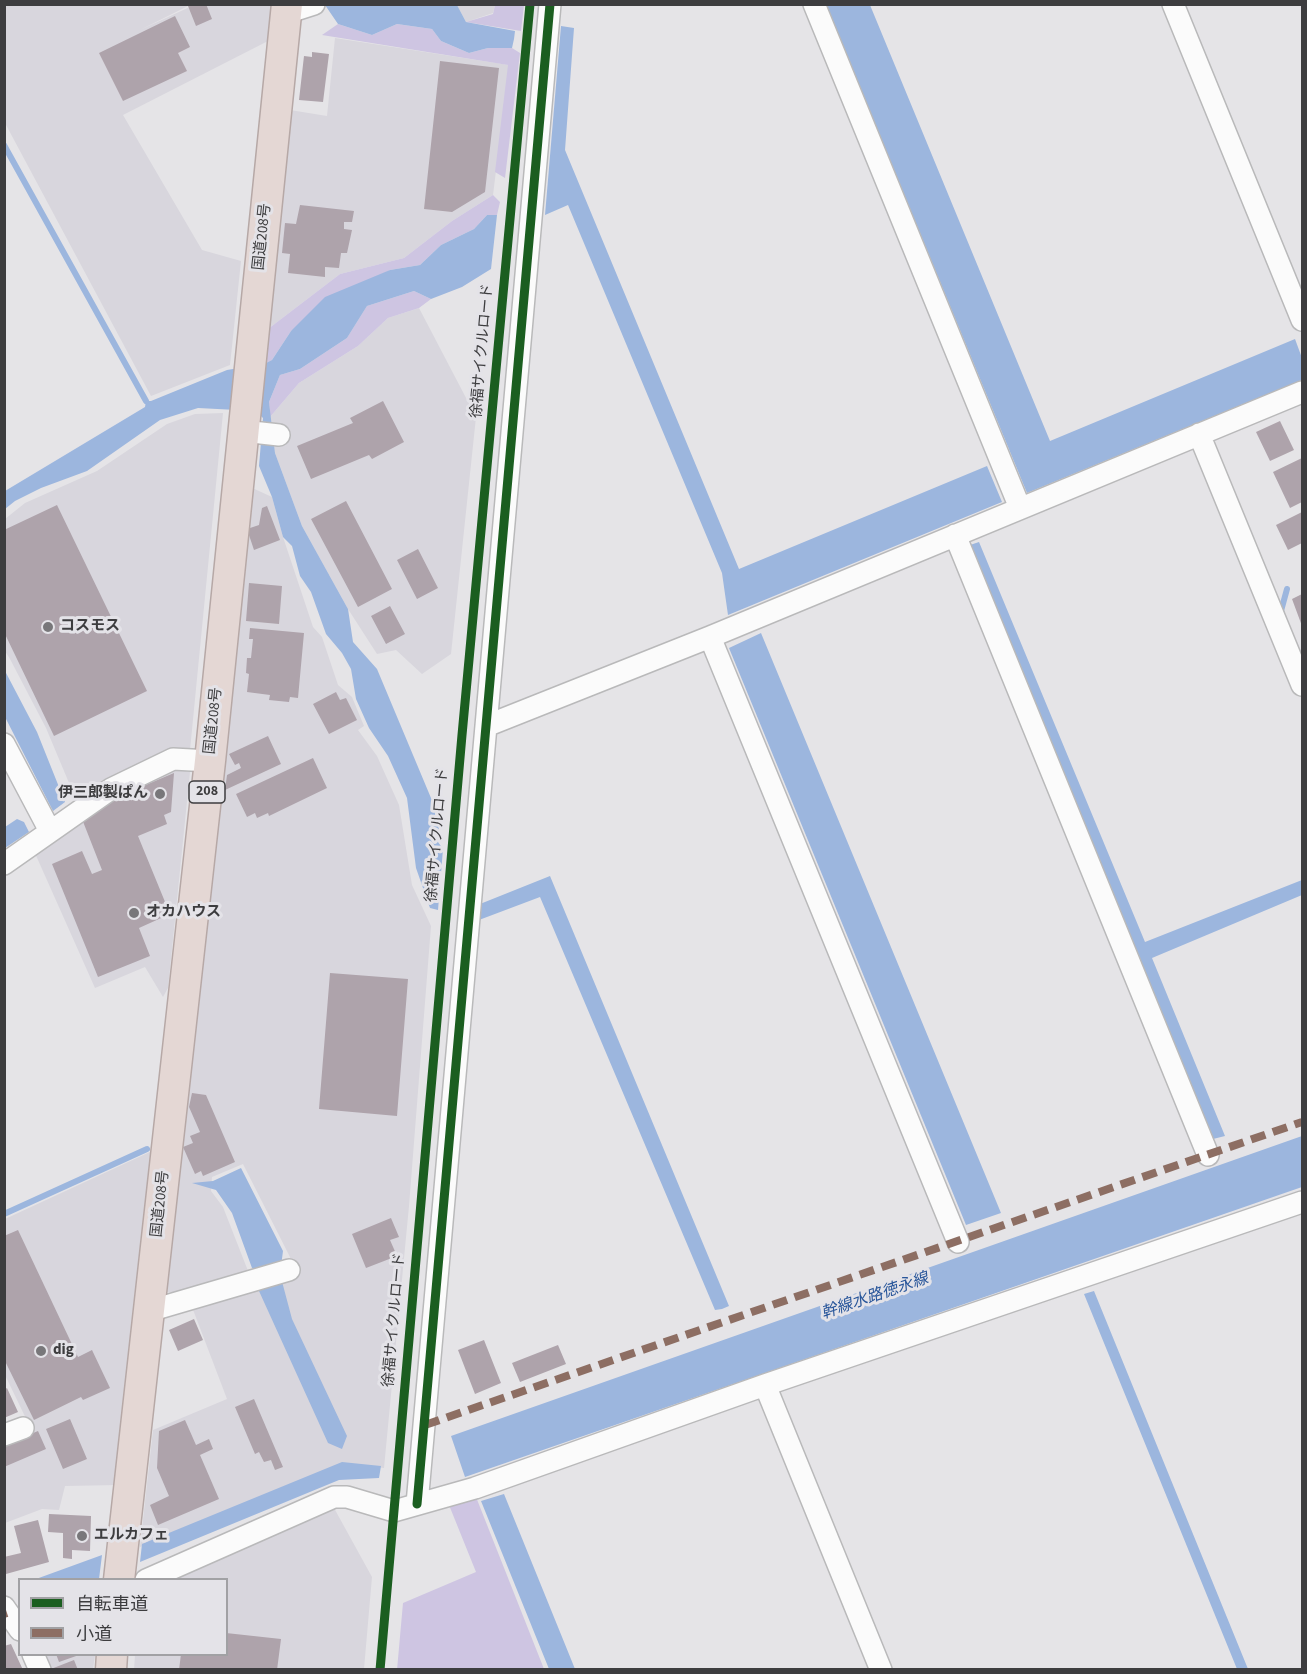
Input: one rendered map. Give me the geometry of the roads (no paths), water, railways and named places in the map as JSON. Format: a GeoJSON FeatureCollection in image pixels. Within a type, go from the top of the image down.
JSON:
{"type":"FeatureCollection","features":[{"type":"Feature","properties":{"kind":"highway","name":"国道208号"},"geometry":{"type":"LineString","coordinates":[[119,1578],[210,761],[250,432],[296,7]]}},
{"type":"Feature","properties":{"kind":"street"},"geometry":{"type":"LineString","coordinates":[[417,1504],[550,4]]}},
{"type":"Feature","properties":{"kind":"street"},"geometry":{"type":"LineString","coordinates":[[814,4],[1020,508]]}},
{"type":"Feature","properties":{"kind":"street"},"geometry":{"type":"LineString","coordinates":[[1173,4],[1302,320]]}},
{"type":"Feature","properties":{"kind":"street"},"geometry":{"type":"LineString","coordinates":[[486,726],[710,637],[1302,392]]}},
{"type":"Feature","properties":{"kind":"street"},"geometry":{"type":"LineString","coordinates":[[250,432],[279,435]]}},
{"type":"Feature","properties":{"kind":"street"},"geometry":{"type":"LineString","coordinates":[[1199,434],[1294,645],[1302,685]]}},
{"type":"Feature","properties":{"kind":"street"},"geometry":{"type":"LineString","coordinates":[[955,535],[1208,1155]]}},
{"type":"Feature","properties":{"kind":"street"},"geometry":{"type":"LineString","coordinates":[[710,637],[958,1242]]}},
{"type":"Feature","properties":{"kind":"street"},"geometry":{"type":"LineString","coordinates":[[4,744],[50,831]]}},
{"type":"Feature","properties":{"kind":"street"},"geometry":{"type":"LineString","coordinates":[[4,864],[111,789],[173,759],[210,761]]}},
{"type":"Feature","properties":{"kind":"street"},"geometry":{"type":"LineString","coordinates":[[151,1578],[334,1497],[347,1497],[394,1511],[475,1488],[765,1385],[1302,1202]]}},
{"type":"Feature","properties":{"kind":"street"},"geometry":{"type":"LineString","coordinates":[[149,1311],[289,1270]]}},
{"type":"Feature","properties":{"kind":"street"},"geometry":{"type":"LineString","coordinates":[[765,1385],[881,1670]]}},
{"type":"Feature","properties":{"kind":"street"},"geometry":{"type":"LineString","coordinates":[[34,1656],[40,1670]]}},
{"type":"Feature","properties":{"kind":"water"},"geometry":{"type":"Polygon","coordinates":[[[325,5],[457,5],[466,22],[515,31],[514,39],[512,48],[488,48],[469,53],[441,41],[432,29],[397,24],[372,35],[338,24],[325,5]]]}},
{"type":"Feature","properties":{"kind":"water"},"geometry":{"type":"Polygon","coordinates":[[[826,5],[870,5],[1050,441],[1295,339],[1302,358],[1302,380],[1027,493],[826,5]]]}},
{"type":"Feature","properties":{"kind":"water"},"geometry":{"type":"Polygon","coordinates":[[[561,26],[574,28],[565,150],[739,569],[987,466],[1002,502],[728,615],[722,573],[568,205],[545,215],[561,26]]]}},
{"type":"Feature","properties":{"kind":"water"},"geometry":{"type":"Polygon","coordinates":[[[487,215],[497,215],[491,269],[462,287],[431,299],[414,291],[367,306],[347,338],[300,369],[280,375],[269,402],[275,453],[302,526],[348,609],[353,642],[377,669],[431,798],[440,809],[438,842],[443,849],[438,910],[430,908],[416,868],[407,798],[388,756],[369,728],[356,699],[351,669],[342,653],[326,634],[311,592],[300,576],[292,546],[283,537],[272,497],[259,466],[263,418],[256,411],[198,408],[160,420],[87,471],[41,488],[15,501],[5,509],[5,491],[145,407],[146,401],[227,370],[264,364],[272,360],[291,331],[325,297],[390,270],[420,265],[441,245],[474,229],[487,215]]]}},
{"type":"Feature","properties":{"kind":"water"},"geometry":{"type":"Polygon","coordinates":[[[979,542],[1145,942],[1302,880],[1302,895],[1152,958],[1225,1136],[1213,1139],[970,545],[979,542]]]}},
{"type":"Feature","properties":{"kind":"water"},"geometry":{"type":"Polygon","coordinates":[[[761,633],[1001,1213],[966,1225],[729,648],[761,633]]]}},
{"type":"Feature","properties":{"kind":"water"},"geometry":{"type":"Polygon","coordinates":[[[5,671],[37,732],[65,802],[53,811],[5,717],[5,671]]]}},
{"type":"Feature","properties":{"kind":"water"},"geometry":{"type":"Polygon","coordinates":[[[17,819],[24,822],[29,832],[5,848],[5,827],[17,819]]]}},
{"type":"Feature","properties":{"kind":"water"},"geometry":{"type":"Polygon","coordinates":[[[550,876],[729,1306],[722,1309],[715,1310],[540,897],[479,920],[480,904],[550,876]]]}},
{"type":"Feature","properties":{"kind":"water","name":"幹線水路徳永線"},"geometry":{"type":"Polygon","coordinates":[[[1302,1136],[1302,1187],[465,1477],[451,1436],[1302,1136]]]}},
{"type":"Feature","properties":{"kind":"water"},"geometry":{"type":"Polygon","coordinates":[[[241,1168],[283,1251],[280,1274],[292,1319],[347,1436],[342,1449],[328,1443],[259,1291],[265,1286],[260,1272],[252,1268],[232,1213],[216,1190],[192,1183],[213,1181],[241,1168]]]}},
{"type":"Feature","properties":{"kind":"water"},"geometry":{"type":"Polygon","coordinates":[[[1094,1291],[1248,1669],[1237,1669],[1084,1294],[1094,1291]]]}},
{"type":"Feature","properties":{"kind":"water"},"geometry":{"type":"Polygon","coordinates":[[[342,1462],[381,1466],[379,1478],[339,1480],[140,1562],[142,1544],[342,1462]]]}},
{"type":"Feature","properties":{"kind":"water"},"geometry":{"type":"Polygon","coordinates":[[[504,1494],[575,1669],[549,1669],[481,1501],[504,1494]]]}},
{"type":"Feature","properties":{"kind":"water"},"geometry":{"type":"Polygon","coordinates":[[[102,1555],[99,1578],[39,1578],[102,1555]]]}},
{"type":"Feature","properties":{"kind":"waterway"},"geometry":{"type":"LineString","coordinates":[[4,145],[146,401]]}},
{"type":"Feature","properties":{"kind":"waterway"},"geometry":{"type":"LineString","coordinates":[[1282,614],[1287,589]]}},
{"type":"Feature","properties":{"kind":"waterway"},"geometry":{"type":"LineString","coordinates":[[4,1214],[147,1149]]}},
{"type":"Feature","properties":{"kind":"place","name":"コスモス"},"geometry":{"type":"Point","coordinates":[48,627]}},
{"type":"Feature","properties":{"kind":"place","name":"伊三郎製ぱん"},"geometry":{"type":"Point","coordinates":[160,794]}},
{"type":"Feature","properties":{"kind":"place","name":"オカハウス"},"geometry":{"type":"Point","coordinates":[134,913]}},
{"type":"Feature","properties":{"kind":"place","name":"dig"},"geometry":{"type":"Point","coordinates":[41,1351]}},
{"type":"Feature","properties":{"kind":"place","name":"エルカフェ"},"geometry":{"type":"Point","coordinates":[82,1536]}}]}
